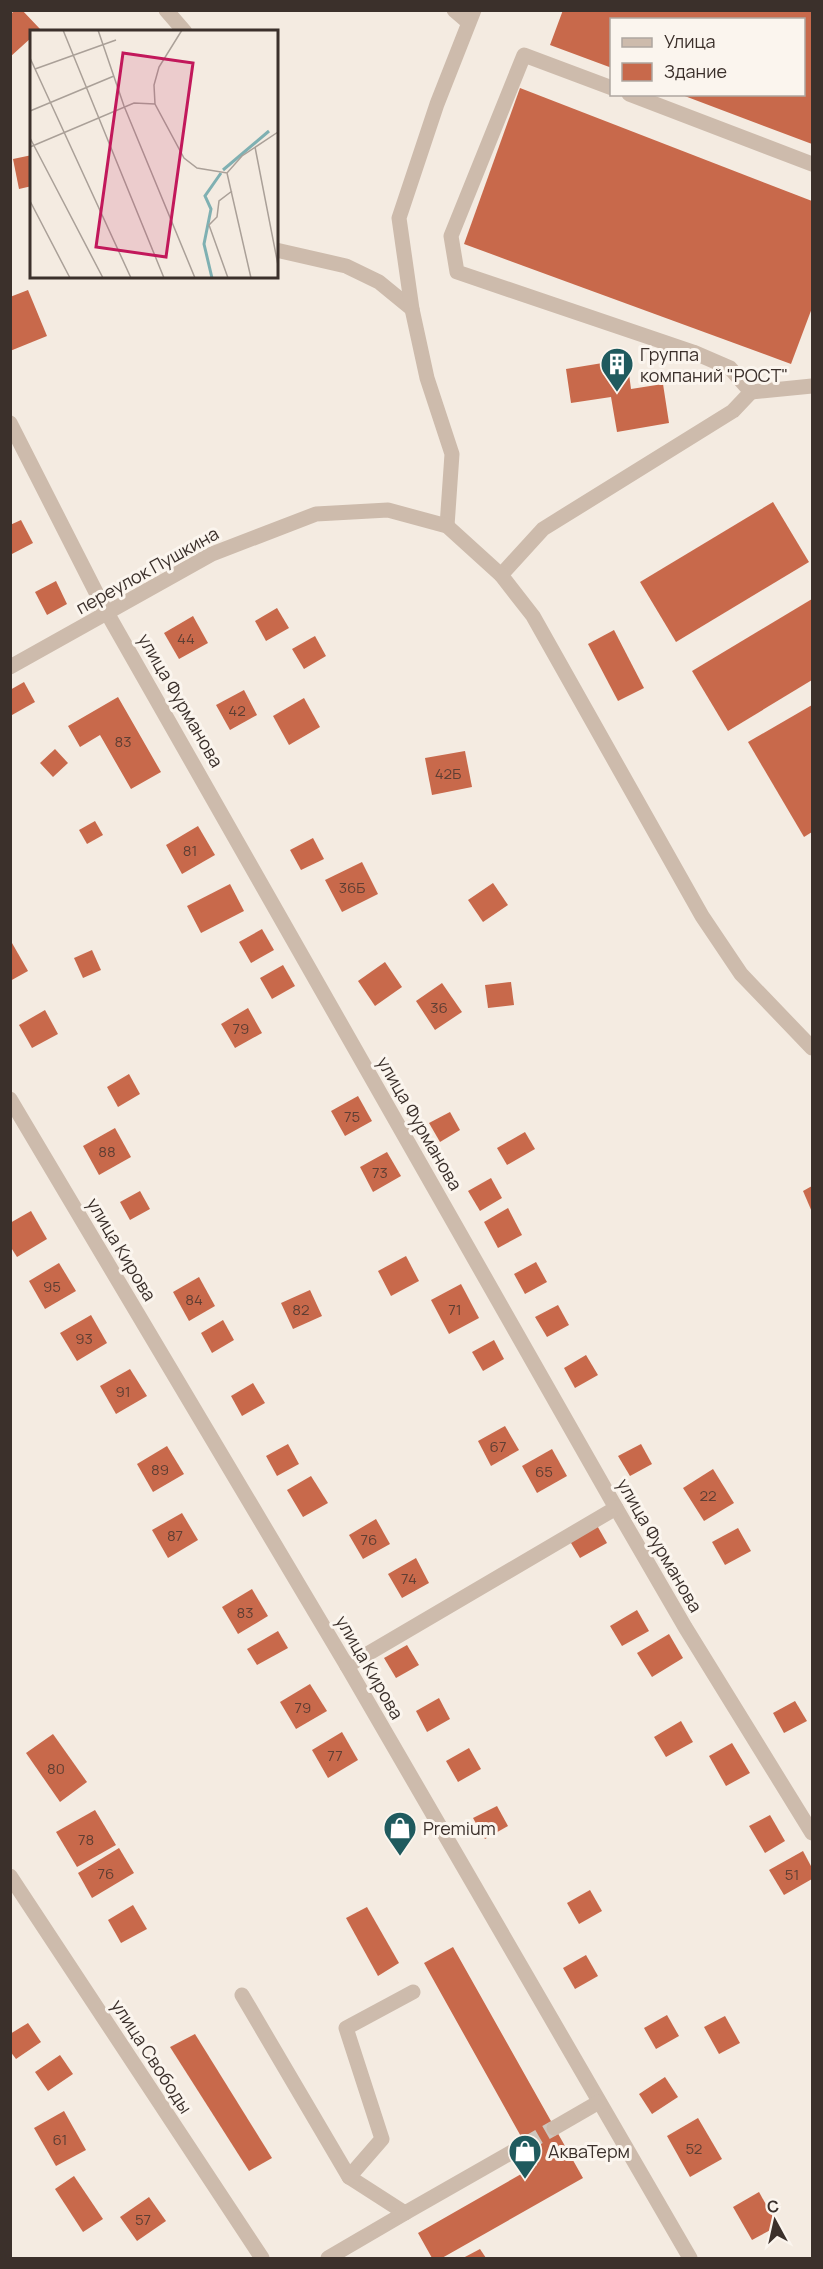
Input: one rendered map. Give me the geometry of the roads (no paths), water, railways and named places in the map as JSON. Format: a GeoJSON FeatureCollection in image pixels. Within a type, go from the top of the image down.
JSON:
{"type":"FeatureCollection","features":[{"type":"Feature","properties":{"kind":"street"},"geometry":{"type":"LineString","coordinates":[[166,10],[183,30]]}},
{"type":"Feature","properties":{"kind":"street"},"geometry":{"type":"LineString","coordinates":[[454,10],[471,16],[437,104],[399,218],[412,309],[427,378],[452,454],[447,526],[501,575],[533,616],[702,916],[741,974],[813,1048]]}},
{"type":"Feature","properties":{"kind":"street"},"geometry":{"type":"LineString","coordinates":[[610,87],[524,55],[451,237],[457,272],[693,352],[729,369],[751,392]]}},
{"type":"Feature","properties":{"kind":"street"},"geometry":{"type":"LineString","coordinates":[[634,96],[813,164]]}},
{"type":"Feature","properties":{"kind":"street"},"geometry":{"type":"LineString","coordinates":[[278,250],[346,266],[379,282],[412,309]]}},
{"type":"Feature","properties":{"kind":"street"},"geometry":{"type":"LineString","coordinates":[[501,575],[543,528],[733,411],[751,392],[813,386]]}},
{"type":"Feature","properties":{"kind":"street","name":"улица Фурманова"},"geometry":{"type":"LineString","coordinates":[[10,423],[109,613],[616,1508],[685,1627],[813,1833]]}},
{"type":"Feature","properties":{"kind":"street","name":"переулок Пушкина"},"geometry":{"type":"LineString","coordinates":[[10,667],[212,554],[316,514],[388,510],[447,526]]}},
{"type":"Feature","properties":{"kind":"street","name":"улица Кирова"},"geometry":{"type":"LineString","coordinates":[[10,1099],[347,1666],[690,2259]]}},
{"type":"Feature","properties":{"kind":"street"},"geometry":{"type":"LineString","coordinates":[[347,1666],[616,1508]]}},
{"type":"Feature","properties":{"kind":"street","name":"улица Свободы"},"geometry":{"type":"LineString","coordinates":[[10,1876],[262,2259]]}},
{"type":"Feature","properties":{"kind":"street"},"geometry":{"type":"LineString","coordinates":[[349,2177],[382,2139],[346,2028],[413,1992]]}},
{"type":"Feature","properties":{"kind":"street"},"geometry":{"type":"LineString","coordinates":[[242,1995],[349,2177],[405,2213]]}},
{"type":"Feature","properties":{"kind":"street"},"geometry":{"type":"LineString","coordinates":[[554,2128],[598,2102]]}},
{"type":"Feature","properties":{"kind":"street"},"geometry":{"type":"LineString","coordinates":[[328,2259],[526,2144]]}},
{"type":"Feature","properties":{"kind":"tunnel"},"geometry":{"type":"LineString","coordinates":[[526,2144],[554,2128]]}},
{"type":"Feature","properties":{"kind":"place","name":"Группа компаний \"РОСТ\""},"geometry":{"type":"Point","coordinates":[617,393]}},
{"type":"Feature","properties":{"kind":"place","name":"Premium"},"geometry":{"type":"Point","coordinates":[400,1857]}},
{"type":"Feature","properties":{"kind":"place","name":"АкваТерм"},"geometry":{"type":"Point","coordinates":[525,2180]}}]}
